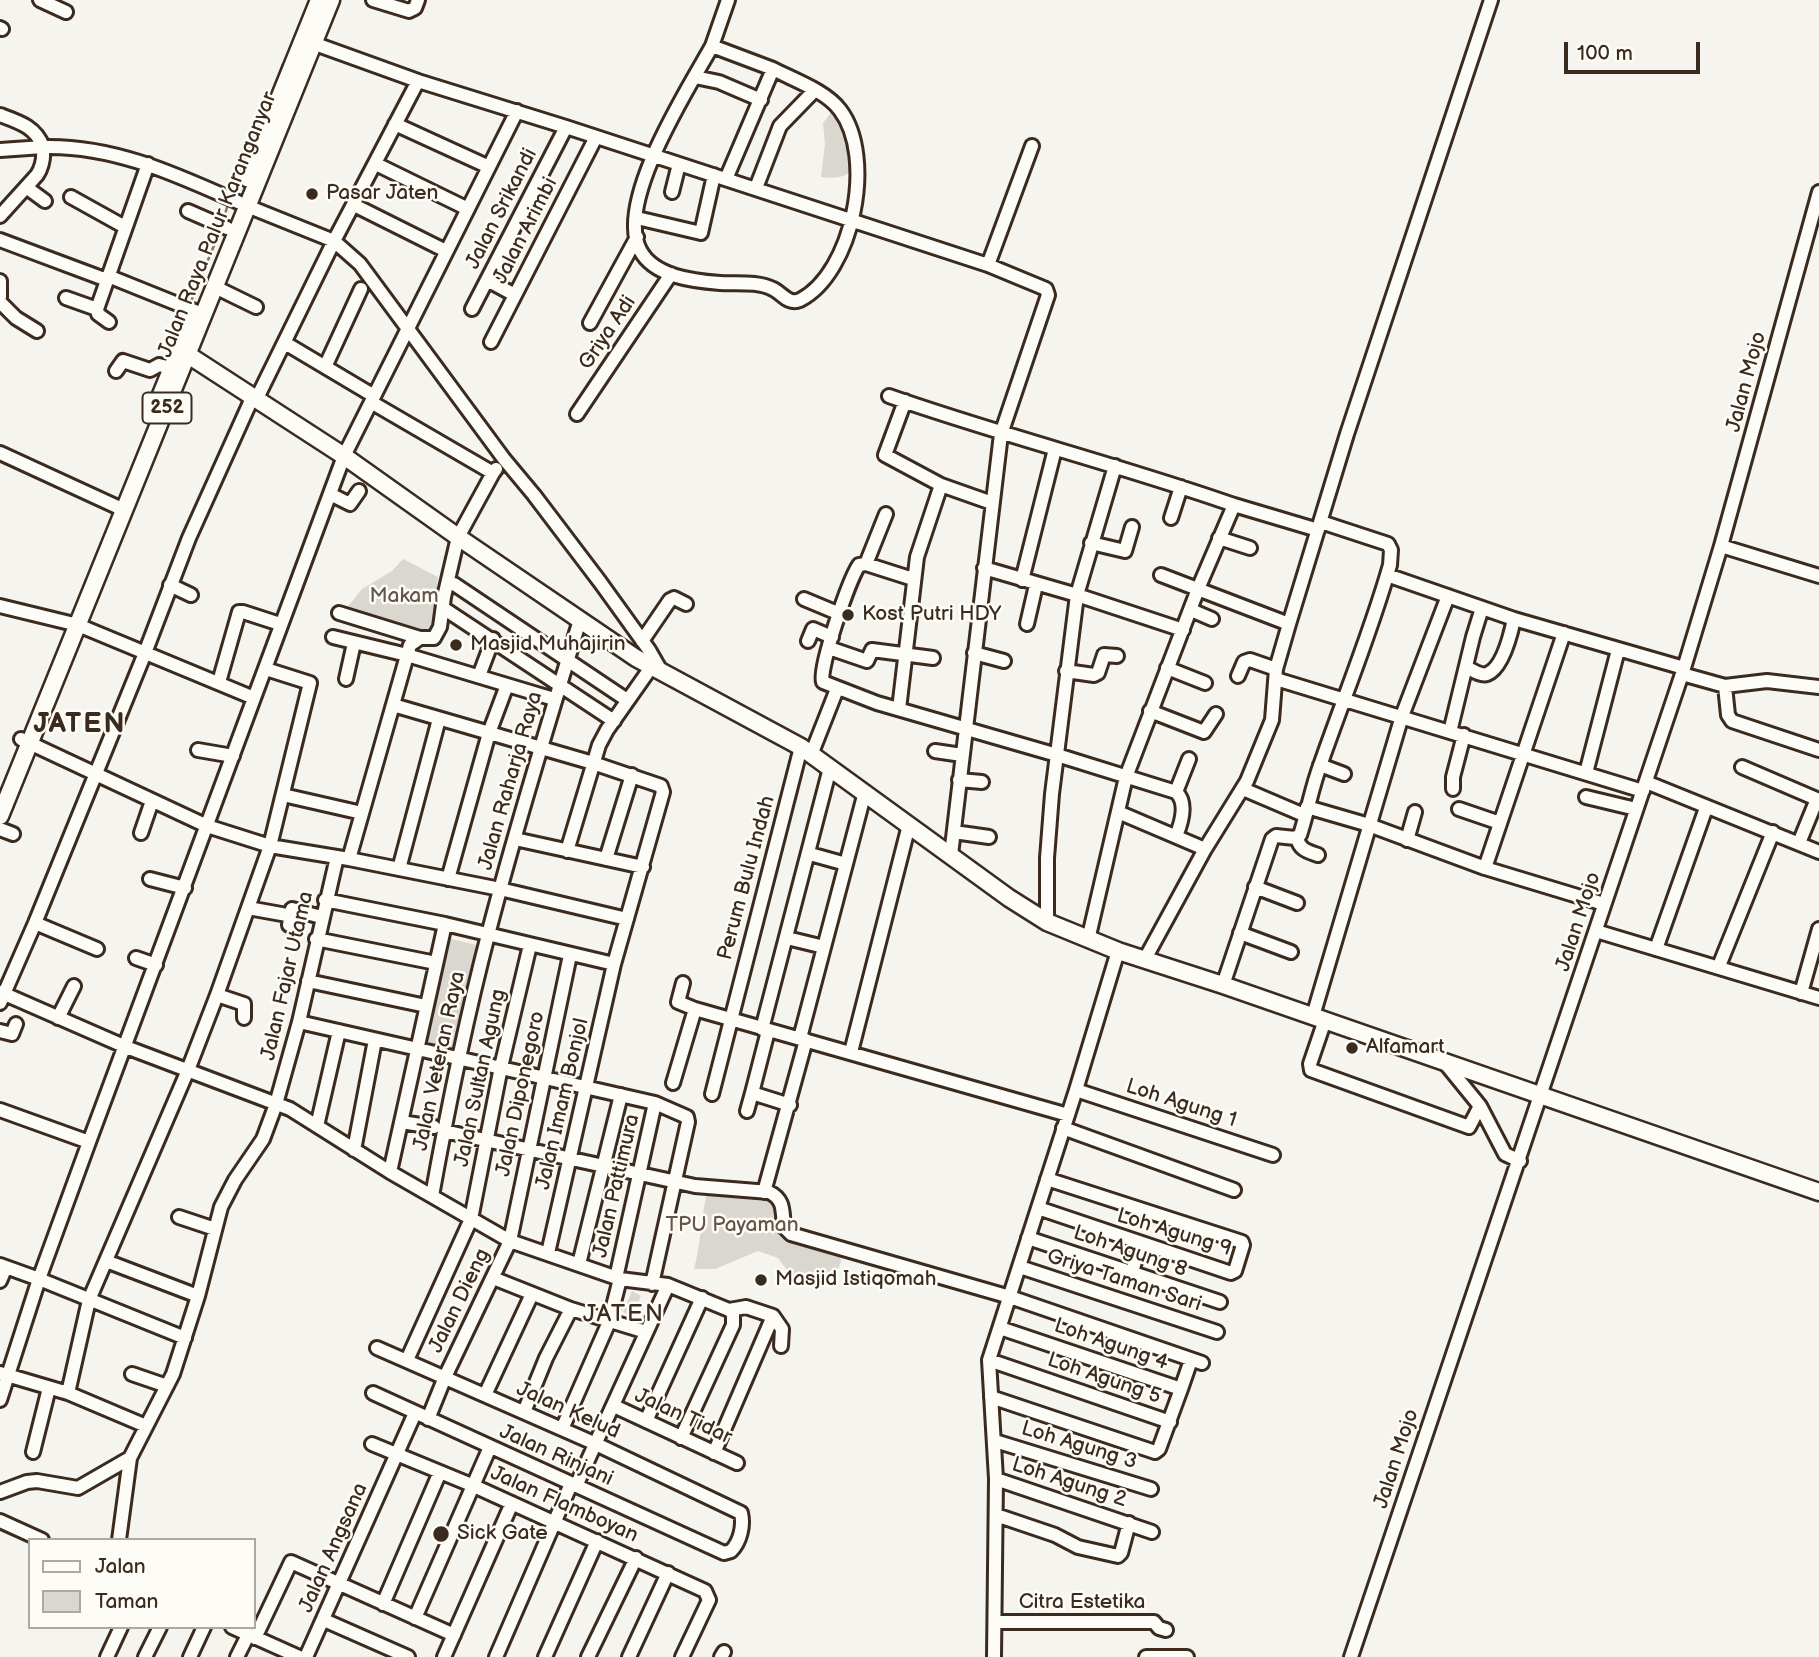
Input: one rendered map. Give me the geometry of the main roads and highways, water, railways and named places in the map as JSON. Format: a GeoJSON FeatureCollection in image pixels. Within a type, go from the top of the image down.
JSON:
{"type":"FeatureCollection","features":[{"type":"Feature","properties":{"kind":"main road","name":"Jalan Raya Palur Karanganyar"},"geometry":{"type":"LineString","coordinates":[[309,41],[319,0]]}},
{"type":"Feature","properties":{"kind":"main road","name":"Jalan Raya Palur Karanganyar"},"geometry":{"type":"LineString","coordinates":[[0,816],[66,622],[171,368],[184,352],[190,309],[309,41],[331,0]]}},
{"type":"Feature","properties":{"kind":"main road","name":"Jalan Raya Palur Karanganyar"},"geometry":{"type":"LineString","coordinates":[[113,505],[215,287],[227,228]]}},
{"type":"Feature","properties":{"kind":"main road"},"geometry":{"type":"LineString","coordinates":[[184,352],[344,456],[580,620],[656,668],[806,751],[1047,922],[1118,951],[1819,1192]]}},
{"type":"Feature","properties":{"kind":"main road","name":"Jalan Raya Palur Karanganyar"},"geometry":{"type":"LineString","coordinates":[[0,790],[26,741]]}},
{"type":"Feature","properties":{"kind":"waterway"},"geometry":{"type":"LineString","coordinates":[[232,194],[283,64]]}},
{"type":"Feature","properties":{"kind":"waterway"},"geometry":{"type":"LineString","coordinates":[[223,221],[228,204]]}},
{"type":"Feature","properties":{"kind":"waterway"},"geometry":{"type":"LineString","coordinates":[[189,306],[220,231]]}},
{"type":"Feature","properties":{"kind":"waterway"},"geometry":{"type":"LineString","coordinates":[[168,355],[184,318]]}},
{"type":"Feature","properties":{"kind":"place","name":"Pasar Jaten"},"geometry":{"type":"Point","coordinates":[312,194]}},
{"type":"Feature","properties":{"kind":"place","name":"Kost Putri HDY"},"geometry":{"type":"Point","coordinates":[848,615]}},
{"type":"Feature","properties":{"kind":"place","name":"Masjid Muhajirin"},"geometry":{"type":"Point","coordinates":[456,645]}},
{"type":"Feature","properties":{"kind":"place","name":"Alfamart"},"geometry":{"type":"Point","coordinates":[1352,1048]}},
{"type":"Feature","properties":{"kind":"place","name":"Masjid Istiqomah"},"geometry":{"type":"Point","coordinates":[761,1280]}},
{"type":"Feature","properties":{"kind":"place","name":"Sick Gate"},"geometry":{"type":"Point","coordinates":[441,1534]}},
{"type":"Feature","properties":{"kind":"district","name":"JATEN"},"geometry":{"type":"Point","coordinates":[80,725]}},
{"type":"Feature","properties":{"kind":"district","name":"JATEN"},"geometry":{"type":"Point","coordinates":[624,1315]}},
{"type":"Feature","properties":{"kind":"park label","name":"Makam"},"geometry":{"type":"Point","coordinates":[404,597]}},
{"type":"Feature","properties":{"kind":"park label","name":"TPU Payaman"},"geometry":{"type":"Point","coordinates":[732,1226]}}]}
